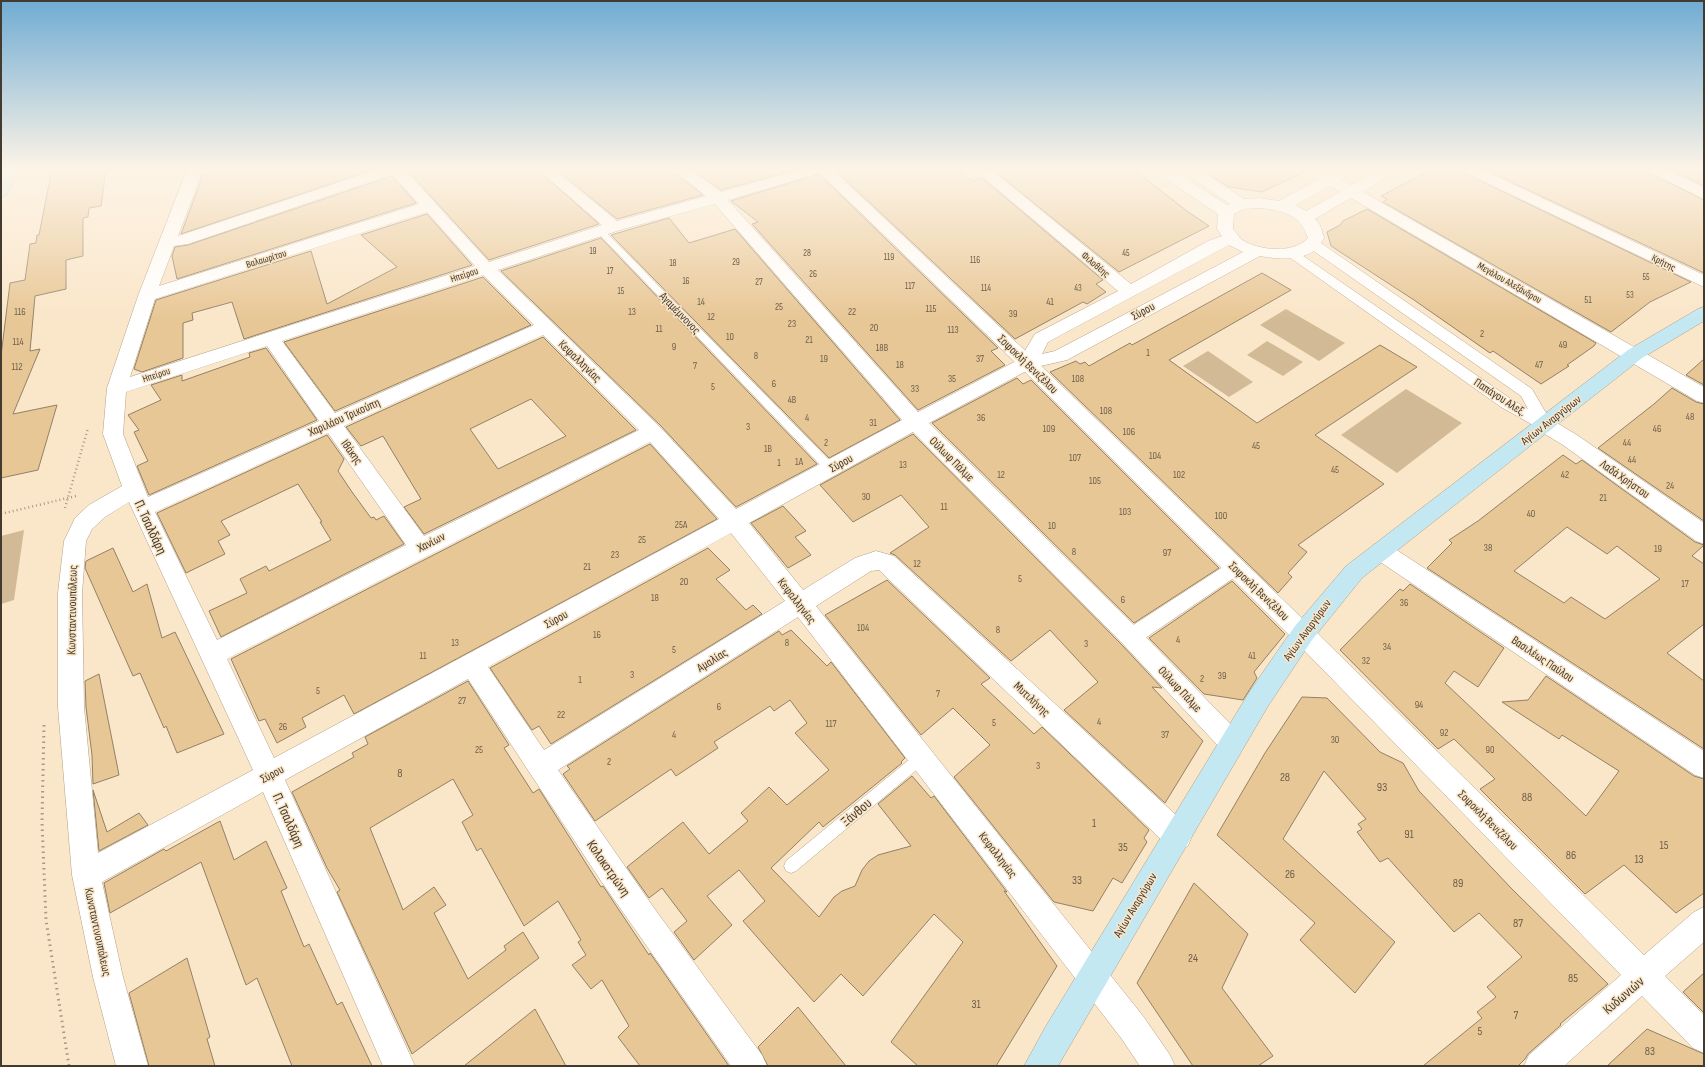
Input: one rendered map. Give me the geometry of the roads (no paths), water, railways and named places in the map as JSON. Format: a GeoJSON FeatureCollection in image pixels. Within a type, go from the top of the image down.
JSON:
{"type":"FeatureCollection","features":[{"type":"Feature","properties":{"kind":"main road","name":"Αγίων Αναργύρων"},"geometry":{"type":"LineString","coordinates":[[1040,1066],[1092,976],[1178,836],[1231,742],[1302,633],[1331,597],[1354,572],[1635,354],[1704,313]]}},
{"type":"Feature","properties":{"kind":"street"},"geometry":{"type":"LineString","coordinates":[[138,499],[113,434],[117,388],[147,296],[177,220]]}},
{"type":"Feature","properties":{"kind":"street"},"geometry":{"type":"LineString","coordinates":[[167,242],[182,240],[242,220]]}},
{"type":"Feature","properties":{"kind":"street","name":"Βαλαωρίτου"},"geometry":{"type":"LineString","coordinates":[[147,296],[387,220]]}},
{"type":"Feature","properties":{"kind":"street","name":"Κεφαλληνίας"},"geometry":{"type":"LineString","coordinates":[[442,220],[485,267],[653,432],[735,522],[1132,1027],[1159,1066]]}},
{"type":"Feature","properties":{"kind":"street"},"geometry":{"type":"LineString","coordinates":[[606,220],[614,226]]}},
{"type":"Feature","properties":{"kind":"street","name":"Ηπείρου"},"geometry":{"type":"LineString","coordinates":[[117,388],[485,267],[637,220]]}},
{"type":"Feature","properties":{"kind":"street","name":"Ούλωφ Πάλμε"},"geometry":{"type":"LineString","coordinates":[[737,220],[915,422],[1131,637],[1231,742]]}},
{"type":"Feature","properties":{"kind":"street","name":"Σοφοκλή Βενιζέλου"},"geometry":{"type":"LineString","coordinates":[[877,220],[1026,362],[1302,633],[1704,1036]]}},
{"type":"Feature","properties":{"kind":"street","name":"Φιλοθέης"},"geometry":{"type":"LineString","coordinates":[[1043,220],[1130,292]]}},
{"type":"Feature","properties":{"kind":"street"},"geometry":{"type":"LineString","coordinates":[[1223,220],[1224,230],[1231,238],[1242,246],[1272,254],[1291,254],[1303,251],[1312,244],[1316,236],[1313,227],[1307,220]]}},
{"type":"Feature","properties":{"kind":"street","name":"Μεγάλου Αλεξάνδρου"},"geometry":{"type":"LineString","coordinates":[[1403,220],[1635,354],[1704,396]]}},
{"type":"Feature","properties":{"kind":"street","name":"Κρήτης"},"geometry":{"type":"LineString","coordinates":[[1575,220],[1704,282]]}},
{"type":"Feature","properties":{"kind":"street","name":"Σύρου"},"geometry":{"type":"LineString","coordinates":[[1026,362],[1041,338],[1130,292],[1214,245],[1231,238]]}},
{"type":"Feature","properties":{"kind":"street","name":"Παπάγου Αλεξ."},"geometry":{"type":"LineString","coordinates":[[1312,244],[1527,393],[1545,425]]}},
{"type":"Feature","properties":{"kind":"street","name":"Σύρου"},"geometry":{"type":"LineString","coordinates":[[86,875],[1026,362],[1060,356],[1258,251]]}},
{"type":"Feature","properties":{"kind":"street","name":"Παπάγου Αλεξ."},"geometry":{"type":"LineString","coordinates":[[1291,254],[1506,403],[1545,425]]}},
{"type":"Feature","properties":{"kind":"street","name":"Χαριλάου Τρικούπη"},"geometry":{"type":"LineString","coordinates":[[138,499],[331,423],[545,327]]}},
{"type":"Feature","properties":{"kind":"street","name":"Ιθάκης"},"geometry":{"type":"LineString","coordinates":[[270,337],[420,548]]}},
{"type":"Feature","properties":{"kind":"street","name":"Λαδά Χρήστου"},"geometry":{"type":"LineString","coordinates":[[1545,425],[1570,440],[1704,535]]}},
{"type":"Feature","properties":{"kind":"street","name":"Χανίων"},"geometry":{"type":"LineString","coordinates":[[211,654],[653,432]]}},
{"type":"Feature","properties":{"kind":"street","name":"Κωνσταντινουπόλεως"},"geometry":{"type":"LineString","coordinates":[[132,1066],[108,977],[86,875],[71,707],[70,593],[75,541],[90,516],[112,502],[138,499]]}},
{"type":"Feature","properties":{"kind":"street","name":"Π. Τσαλδάρη"},"geometry":{"type":"LineString","coordinates":[[138,499],[269,775],[399,1066]]}},
{"type":"Feature","properties":{"kind":"street","name":"Βασιλέως Παύλου"},"geometry":{"type":"LineString","coordinates":[[1381,551],[1704,766]]}},
{"type":"Feature","properties":{"kind":"street","name":"Αμαλίας"},"geometry":{"type":"LineString","coordinates":[[540,767],[863,564],[876,560],[886,562]]}},
{"type":"Feature","properties":{"kind":"street","name":"Μυτιλήνης"},"geometry":{"type":"LineString","coordinates":[[886,562],[1178,836]]}},
{"type":"Feature","properties":{"kind":"street"},"geometry":{"type":"LineString","coordinates":[[1131,637],[1235,568]]}},
{"type":"Feature","properties":{"kind":"street","name":"Κολοκοτρώνη"},"geometry":{"type":"LineString","coordinates":[[473,665],[540,767],[681,972],[751,1066]]}},
{"type":"Feature","properties":{"kind":"street","name":"Κυδωνιών"},"geometry":{"type":"LineString","coordinates":[[1540,1066],[1704,922]]}},
{"type":"Feature","properties":{"kind":"lane","name":"Αγαμέμνονος"},"geometry":{"type":"LineString","coordinates":[[614,226],[601,231],[831,469]]}},
{"type":"Feature","properties":{"kind":"lane","name":"Ξάνθου"},"geometry":{"type":"LineString","coordinates":[[791,866],[921,758]]}}]}
